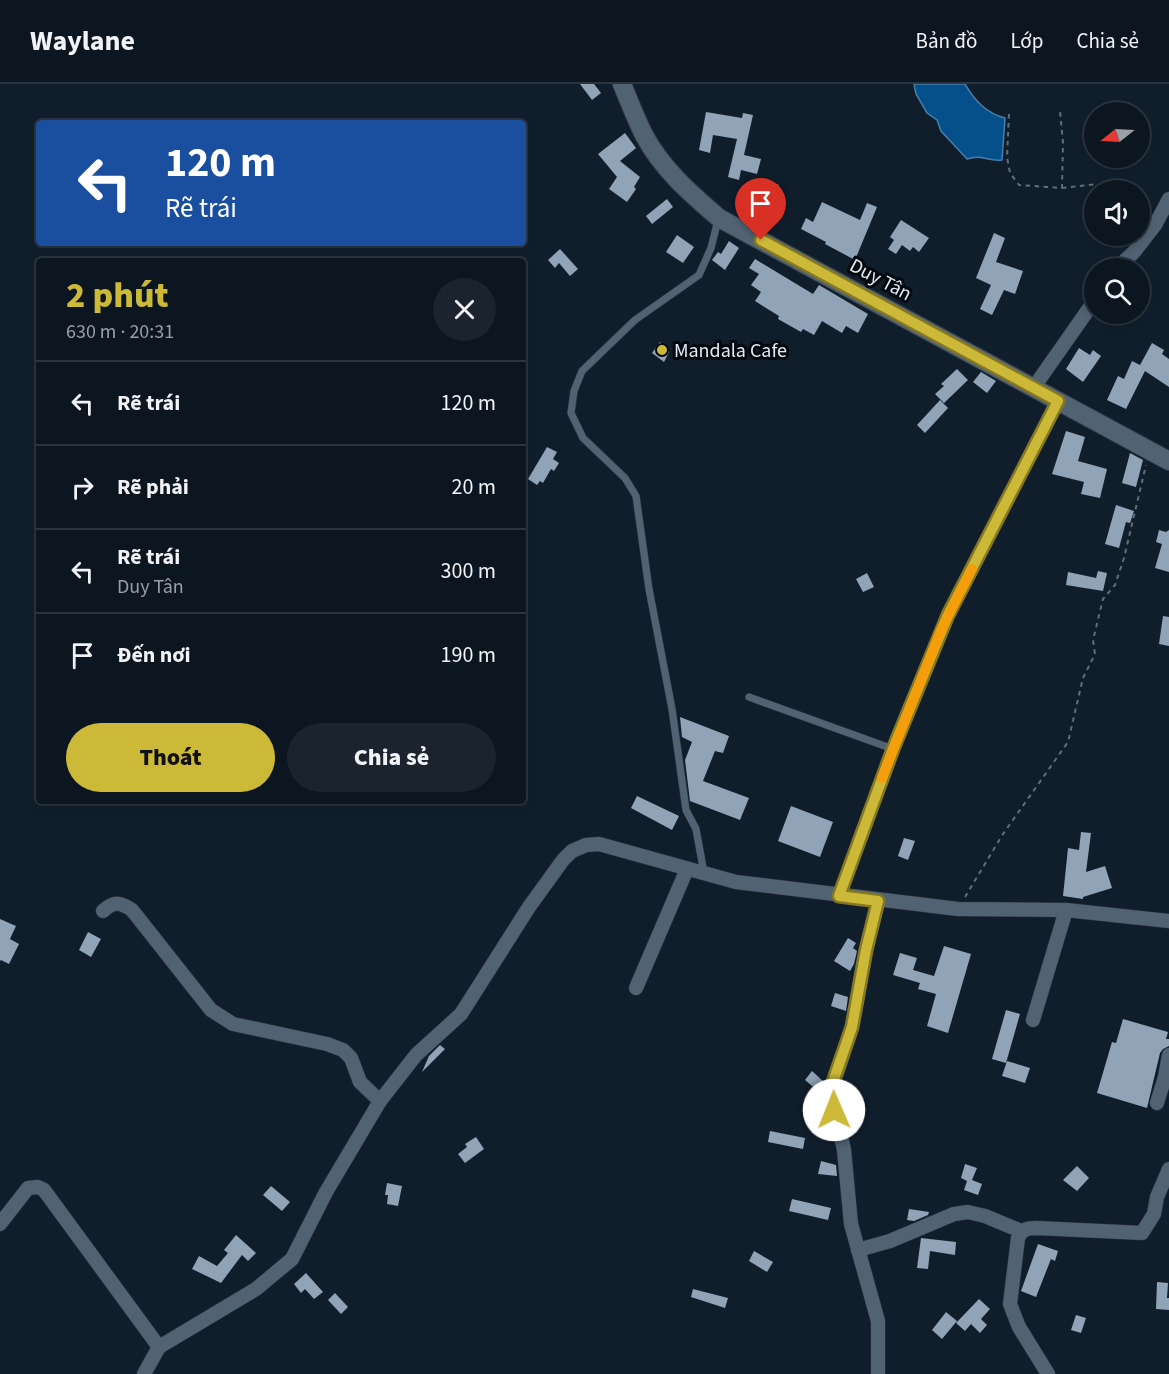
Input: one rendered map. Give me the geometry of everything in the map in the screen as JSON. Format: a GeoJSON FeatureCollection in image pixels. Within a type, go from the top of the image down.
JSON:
{"type":"FeatureCollection","features":[{"type":"Feature","properties":{"kind":"street","name":"Duy Tân"},"geometry":{"type":"LineString","coordinates":[[622,84],[645,135],[665,166],[689,192],[719,218],[1169,461]]}},
{"type":"Feature","properties":{"kind":"street"},"geometry":{"type":"LineString","coordinates":[[1128,258],[1155,225],[1169,199]]}},
{"type":"Feature","properties":{"kind":"street"},"geometry":{"type":"LineString","coordinates":[[1034,387],[1084,316]]}},
{"type":"Feature","properties":{"kind":"street"},"geometry":{"type":"LineString","coordinates":[[144,1374],[159,1347],[256,1289],[292,1259],[326,1192],[380,1101],[416,1055],[461,1014],[529,907],[554,871],[572,851],[586,845],[599,844],[736,882],[878,901],[957,909],[1065,910],[1169,921]]}},
{"type":"Feature","properties":{"kind":"street"},"geometry":{"type":"LineString","coordinates":[[636,988],[687,869]]}},
{"type":"Feature","properties":{"kind":"street"},"geometry":{"type":"LineString","coordinates":[[878,901],[866,950],[852,1027],[831,1090],[844,1150],[851,1224],[878,1321],[878,1374]]}},
{"type":"Feature","properties":{"kind":"street"},"geometry":{"type":"LineString","coordinates":[[103,910],[111,903],[119,903],[132,910],[211,1010],[242,1026],[327,1044],[343,1050],[351,1058],[360,1082],[380,1101]]}},
{"type":"Feature","properties":{"kind":"street"},"geometry":{"type":"LineString","coordinates":[[1033,1020],[1065,910]]}},
{"type":"Feature","properties":{"kind":"street"},"geometry":{"type":"LineString","coordinates":[[1157,1103],[1169,1054]]}},
{"type":"Feature","properties":{"kind":"street"},"geometry":{"type":"LineString","coordinates":[[1048,1374],[1019,1327],[1010,1304],[1018,1238],[1021,1231],[1027,1228],[1037,1228],[1142,1233],[1154,1214],[1157,1197],[1169,1169]]}},
{"type":"Feature","properties":{"kind":"street"},"geometry":{"type":"LineString","coordinates":[[0,1224],[28,1188],[38,1187],[44,1190],[159,1347]]}},
{"type":"Feature","properties":{"kind":"street"},"geometry":{"type":"LineString","coordinates":[[858,1250],[890,1241],[954,1214],[968,1212],[985,1216],[1021,1231]]}},
{"type":"Feature","properties":{"kind":"lane"},"geometry":{"type":"LineString","coordinates":[[704,874],[696,829],[686,810],[672,709],[649,588],[636,496],[625,478],[583,438],[571,413],[574,391],[582,371],[635,320],[699,275],[711,248],[719,218]]}},
{"type":"Feature","properties":{"kind":"lane"},"geometry":{"type":"LineString","coordinates":[[839,896],[893,749],[948,615],[1058,401]]}},
{"type":"Feature","properties":{"kind":"lane"},"geometry":{"type":"LineString","coordinates":[[748,697],[893,749]]}},
{"type":"Feature","properties":{"kind":"path"},"geometry":{"type":"LineString","coordinates":[[1059,111],[1063,143],[1062,188]]}},
{"type":"Feature","properties":{"kind":"path"},"geometry":{"type":"LineString","coordinates":[[1010,114],[1007,157],[1010,173],[1019,185],[1062,188],[1084,185]]}},
{"type":"Feature","properties":{"kind":"path"},"geometry":{"type":"LineString","coordinates":[[957,909],[1004,834],[1068,742],[1083,678],[1095,654],[1093,640],[1102,599],[1115,585],[1124,558],[1150,450]]}},
{"type":"Feature","properties":{"kind":"water"},"geometry":{"type":"Polygon","coordinates":[[[914,84],[965,84],[982,106],[1005,118],[1002,160],[977,157],[967,159],[941,131],[937,120],[927,113],[916,94],[914,84]]]}},
{"type":"Feature","properties":{"kind":"building"},"geometry":{"type":"Polygon","coordinates":[[[580,84],[594,84],[601,93],[592,100],[580,84]]]}},
{"type":"Feature","properties":{"kind":"building"},"geometry":{"type":"Polygon","coordinates":[[[706,112],[742,118],[743,113],[753,115],[744,155],[761,159],[757,174],[741,170],[739,180],[728,177],[737,139],[713,135],[710,153],[699,150],[706,112]]]}},
{"type":"Feature","properties":{"kind":"building"},"geometry":{"type":"Polygon","coordinates":[[[625,133],[636,148],[620,161],[640,177],[634,187],[636,189],[627,202],[609,189],[617,177],[598,154],[625,133]]]}},
{"type":"Feature","properties":{"kind":"building"},"geometry":{"type":"Polygon","coordinates":[[[769,181],[779,185],[772,204],[762,200],[769,181]]]}},
{"type":"Feature","properties":{"kind":"building"},"geometry":{"type":"Polygon","coordinates":[[[667,199],[673,207],[652,224],[646,216],[667,199]]]}},
{"type":"Feature","properties":{"kind":"building"},"geometry":{"type":"Polygon","coordinates":[[[822,202],[860,220],[867,203],[877,207],[855,260],[801,229],[806,218],[813,222],[822,202]]]}},
{"type":"Feature","properties":{"kind":"building"},"geometry":{"type":"Polygon","coordinates":[[[901,220],[929,238],[919,252],[913,247],[910,251],[902,245],[896,254],[888,249],[894,240],[890,237],[901,220]]]}},
{"type":"Feature","properties":{"kind":"building"},"geometry":{"type":"Polygon","coordinates":[[[994,233],[1005,238],[996,262],[1023,271],[1015,294],[1004,290],[992,315],[980,309],[991,285],[976,278],[994,233]]]}},
{"type":"Feature","properties":{"kind":"building"},"geometry":{"type":"Polygon","coordinates":[[[677,235],[694,247],[683,263],[666,252],[677,235]]]}},
{"type":"Feature","properties":{"kind":"building"},"geometry":{"type":"Polygon","coordinates":[[[729,241],[739,248],[725,270],[712,260],[718,252],[721,254],[729,241]]]}},
{"type":"Feature","properties":{"kind":"building"},"geometry":{"type":"Polygon","coordinates":[[[560,249],[578,269],[570,276],[559,263],[555,268],[548,260],[560,249]]]}},
{"type":"Feature","properties":{"kind":"building"},"geometry":{"type":"Polygon","coordinates":[[[755,259],[813,294],[819,285],[868,314],[858,333],[846,326],[842,333],[822,321],[814,335],[803,329],[801,332],[778,319],[779,316],[755,301],[761,292],[751,285],[759,274],[749,268],[755,259]]]}},
{"type":"Feature","properties":{"kind":"building"},"geometry":{"type":"Polygon","coordinates":[[[660,342],[669,352],[664,362],[652,353],[660,342]]]}},
{"type":"Feature","properties":{"kind":"building"},"geometry":{"type":"Polygon","coordinates":[[[1152,343],[1164,350],[1162,354],[1169,359],[1169,387],[1145,371],[1126,409],[1107,400],[1118,376],[1124,379],[1132,361],[1140,365],[1152,343]]]}},
{"type":"Feature","properties":{"kind":"building"},"geometry":{"type":"Polygon","coordinates":[[[1079,348],[1090,355],[1093,350],[1101,356],[1083,382],[1066,369],[1079,348]]]}},
{"type":"Feature","properties":{"kind":"building"},"geometry":{"type":"Polygon","coordinates":[[[957,369],[968,380],[944,403],[935,394],[944,386],[941,384],[957,369]]]}},
{"type":"Feature","properties":{"kind":"building"},"geometry":{"type":"Polygon","coordinates":[[[981,372],[996,381],[987,393],[973,382],[981,372]]]}},
{"type":"Feature","properties":{"kind":"building"},"geometry":{"type":"Polygon","coordinates":[[[940,400],[948,408],[925,433],[917,425],[940,400]]]}},
{"type":"Feature","properties":{"kind":"building"},"geometry":{"type":"Polygon","coordinates":[[[1066,431],[1085,437],[1078,461],[1107,469],[1100,498],[1081,494],[1084,482],[1052,474],[1066,431]]]}},
{"type":"Feature","properties":{"kind":"building"},"geometry":{"type":"Polygon","coordinates":[[[547,447],[557,452],[553,459],[559,463],[554,471],[551,469],[543,483],[540,481],[537,485],[528,479],[547,447]]]}},
{"type":"Feature","properties":{"kind":"building"},"geometry":{"type":"Polygon","coordinates":[[[1130,453],[1143,460],[1136,487],[1122,483],[1130,453]]]}},
{"type":"Feature","properties":{"kind":"building"},"geometry":{"type":"Polygon","coordinates":[[[1116,505],[1134,511],[1130,523],[1126,522],[1119,548],[1105,544],[1116,505]]]}},
{"type":"Feature","properties":{"kind":"building"},"geometry":{"type":"Polygon","coordinates":[[[1159,530],[1166,532],[1169,530],[1169,572],[1155,568],[1162,544],[1156,542],[1159,530]]]}},
{"type":"Feature","properties":{"kind":"building"},"geometry":{"type":"Polygon","coordinates":[[[1098,571],[1107,573],[1103,591],[1066,585],[1068,572],[1096,578],[1098,571]]]}},
{"type":"Feature","properties":{"kind":"building"},"geometry":{"type":"Polygon","coordinates":[[[867,573],[874,587],[863,592],[856,579],[867,573]]]}},
{"type":"Feature","properties":{"kind":"building"},"geometry":{"type":"Polygon","coordinates":[[[1163,616],[1169,617],[1169,646],[1159,644],[1163,616]]]}},
{"type":"Feature","properties":{"kind":"building"},"geometry":{"type":"Polygon","coordinates":[[[680,717],[729,736],[723,753],[715,751],[703,781],[749,798],[740,820],[690,801],[685,760],[692,742],[682,737],[680,717]]]}},
{"type":"Feature","properties":{"kind":"building"},"geometry":{"type":"Polygon","coordinates":[[[637,796],[679,816],[672,830],[631,808],[637,796]]]}},
{"type":"Feature","properties":{"kind":"building"},"geometry":{"type":"Polygon","coordinates":[[[791,806],[833,822],[820,857],[778,841],[791,806]]]}},
{"type":"Feature","properties":{"kind":"building"},"geometry":{"type":"Polygon","coordinates":[[[1081,832],[1091,833],[1086,872],[1105,866],[1112,888],[1083,897],[1083,899],[1063,896],[1068,848],[1079,850],[1081,832]]]}},
{"type":"Feature","properties":{"kind":"building"},"geometry":{"type":"Polygon","coordinates":[[[904,838],[915,841],[908,860],[898,856],[904,838]]]}},
{"type":"Feature","properties":{"kind":"building"},"geometry":{"type":"Polygon","coordinates":[[[0,919],[16,926],[10,939],[19,944],[9,964],[0,961],[0,919]]]}},
{"type":"Feature","properties":{"kind":"building"},"geometry":{"type":"Polygon","coordinates":[[[88,932],[101,939],[91,957],[79,950],[88,932]]]}},
{"type":"Feature","properties":{"kind":"building"},"geometry":{"type":"Polygon","coordinates":[[[848,938],[856,943],[853,948],[857,951],[850,971],[834,961],[848,938]]]}},
{"type":"Feature","properties":{"kind":"building"},"geometry":{"type":"Polygon","coordinates":[[[944,946],[971,954],[948,1033],[927,1026],[936,994],[918,989],[920,983],[893,975],[900,953],[917,958],[913,970],[934,976],[944,946]]]}},
{"type":"Feature","properties":{"kind":"building"},"geometry":{"type":"Polygon","coordinates":[[[835,993],[848,997],[846,1011],[831,1006],[835,993]]]}},
{"type":"Feature","properties":{"kind":"building"},"geometry":{"type":"Polygon","coordinates":[[[1006,1010],[1020,1014],[1006,1063],[992,1059],[1006,1010]]]}},
{"type":"Feature","properties":{"kind":"building"},"geometry":{"type":"Polygon","coordinates":[[[1123,1019],[1168,1032],[1166,1039],[1169,1039],[1169,1046],[1160,1053],[1147,1108],[1097,1093],[1112,1042],[1116,1043],[1123,1019]]]}},
{"type":"Feature","properties":{"kind":"building"},"geometry":{"type":"Polygon","coordinates":[[[440,1045],[445,1049],[422,1072],[429,1056],[440,1045]]]}},
{"type":"Feature","properties":{"kind":"building"},"geometry":{"type":"Polygon","coordinates":[[[1007,1061],[1030,1068],[1025,1083],[1002,1076],[1007,1061]]]}},
{"type":"Feature","properties":{"kind":"building"},"geometry":{"type":"Polygon","coordinates":[[[812,1071],[824,1082],[818,1091],[805,1080],[812,1071]]]}},
{"type":"Feature","properties":{"kind":"building"},"geometry":{"type":"Polygon","coordinates":[[[770,1131],[805,1138],[803,1149],[768,1142],[770,1131]]]}},
{"type":"Feature","properties":{"kind":"building"},"geometry":{"type":"Polygon","coordinates":[[[476,1137],[484,1149],[465,1163],[458,1154],[467,1147],[465,1144],[476,1137]]]}},
{"type":"Feature","properties":{"kind":"building"},"geometry":{"type":"Polygon","coordinates":[[[821,1161],[836,1165],[837,1176],[818,1174],[821,1161]]]}},
{"type":"Feature","properties":{"kind":"building"},"geometry":{"type":"Polygon","coordinates":[[[965,1164],[977,1168],[972,1180],[982,1184],[978,1195],[964,1190],[967,1181],[961,1178],[965,1164]]]}},
{"type":"Feature","properties":{"kind":"building"},"geometry":{"type":"Polygon","coordinates":[[[1077,1166],[1089,1178],[1077,1191],[1063,1180],[1077,1166]]]}},
{"type":"Feature","properties":{"kind":"building"},"geometry":{"type":"Polygon","coordinates":[[[387,1183],[402,1186],[398,1206],[387,1204],[388,1195],[385,1195],[387,1183]]]}},
{"type":"Feature","properties":{"kind":"building"},"geometry":{"type":"Polygon","coordinates":[[[271,1186],[290,1202],[282,1211],[263,1195],[271,1186]]]}},
{"type":"Feature","properties":{"kind":"building"},"geometry":{"type":"Polygon","coordinates":[[[792,1199],[831,1208],[828,1220],[789,1211],[792,1199]]]}},
{"type":"Feature","properties":{"kind":"building"},"geometry":{"type":"Polygon","coordinates":[[[909,1209],[929,1212],[928,1215],[914,1221],[907,1220],[909,1209]]]}},
{"type":"Feature","properties":{"kind":"building"},"geometry":{"type":"Polygon","coordinates":[[[236,1235],[256,1253],[248,1261],[242,1255],[221,1283],[192,1269],[199,1256],[217,1266],[228,1253],[224,1250],[236,1235]]]}},
{"type":"Feature","properties":{"kind":"building"},"geometry":{"type":"Polygon","coordinates":[[[921,1238],[956,1242],[955,1255],[930,1251],[928,1269],[917,1268],[921,1238]]]}},
{"type":"Feature","properties":{"kind":"building"},"geometry":{"type":"Polygon","coordinates":[[[1038,1244],[1058,1251],[1055,1261],[1051,1259],[1036,1297],[1021,1291],[1038,1244]]]}},
{"type":"Feature","properties":{"kind":"building"},"geometry":{"type":"Polygon","coordinates":[[[754,1251],[773,1262],[767,1272],[749,1261],[754,1251]]]}},
{"type":"Feature","properties":{"kind":"building"},"geometry":{"type":"Polygon","coordinates":[[[306,1273],[323,1292],[314,1299],[305,1289],[301,1293],[294,1284],[306,1273]]]}},
{"type":"Feature","properties":{"kind":"building"},"geometry":{"type":"Polygon","coordinates":[[[1157,1282],[1168,1283],[1169,1310],[1156,1309],[1157,1282]]]}},
{"type":"Feature","properties":{"kind":"building"},"geometry":{"type":"Polygon","coordinates":[[[693,1289],[728,1298],[725,1308],[691,1297],[693,1289]]]}},
{"type":"Feature","properties":{"kind":"building"},"geometry":{"type":"Polygon","coordinates":[[[335,1293],[348,1307],[341,1314],[328,1300],[335,1293]]]}},
{"type":"Feature","properties":{"kind":"building"},"geometry":{"type":"Polygon","coordinates":[[[979,1299],[990,1309],[981,1319],[987,1325],[980,1333],[971,1324],[965,1331],[956,1323],[979,1299]]]}},
{"type":"Feature","properties":{"kind":"building"},"geometry":{"type":"Polygon","coordinates":[[[946,1312],[957,1321],[942,1339],[932,1330],[946,1312]]]}},
{"type":"Feature","properties":{"kind":"building"},"geometry":{"type":"Polygon","coordinates":[[[1076,1315],[1086,1318],[1081,1333],[1071,1330],[1076,1315]]]}},
{"type":"Feature","properties":{"kind":"slow traffic"},"geometry":{"type":"LineString","coordinates":[[882,778],[941,630],[972,569]]}},
{"type":"Feature","properties":{"kind":"place","name":"Mandala Cafe"},"geometry":{"type":"Point","coordinates":[662,350]}},
{"type":"Feature","properties":{"kind":"route"},"geometry":{"type":"LineString","coordinates":[[761,240],[1058,401],[1011,489],[934,646],[839,896],[878,901],[848,1044],[831,1090],[834,1110]]}}]}
